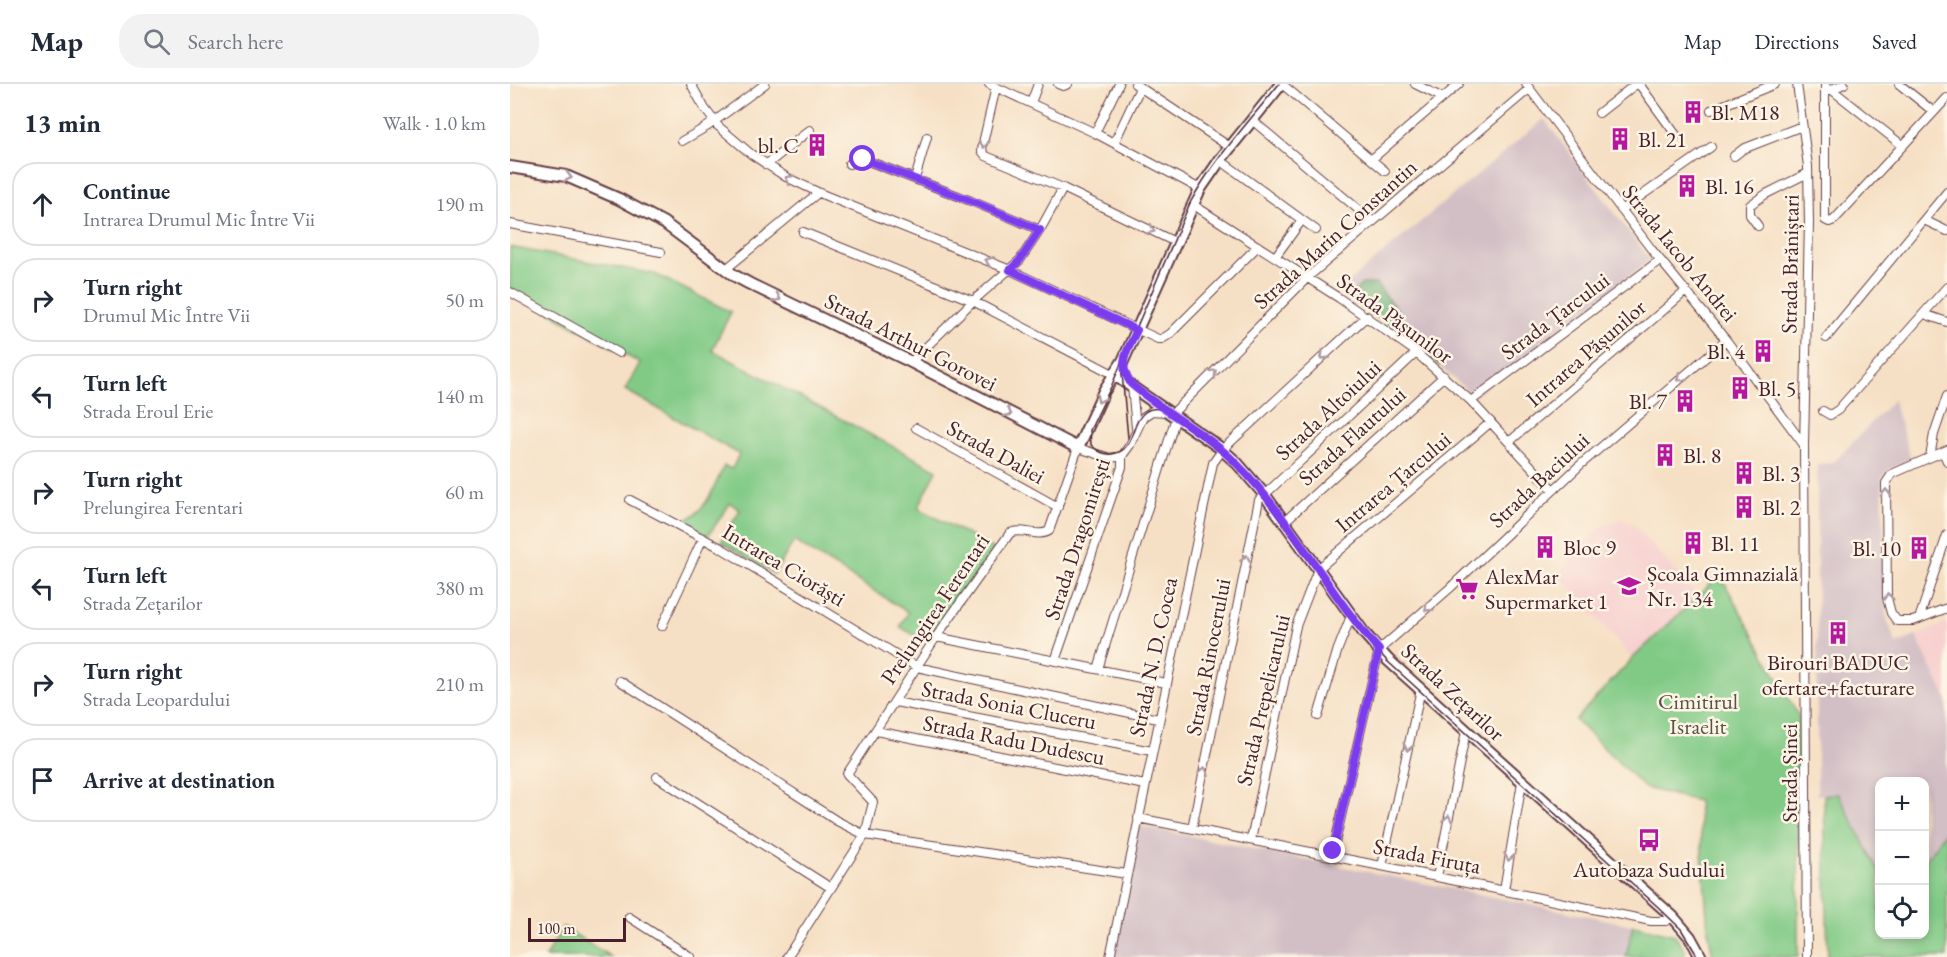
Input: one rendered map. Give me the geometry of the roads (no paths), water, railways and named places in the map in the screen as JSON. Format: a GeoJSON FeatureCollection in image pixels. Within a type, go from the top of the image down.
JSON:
{"type":"FeatureCollection","features":[{"type":"Feature","properties":{"kind":"main road","name":"Prelungirea Ferentari"},"geometry":{"type":"LineString","coordinates":[[1078,448],[1113,374],[1123,361],[1200,189],[1230,147],[1282,84]]}},
{"type":"Feature","properties":{"kind":"main road","name":"Strada Arthur Gorovei"},"geometry":{"type":"LineString","coordinates":[[510,167],[566,176],[620,199],[664,223],[750,285],[911,362],[1078,448]]}},
{"type":"Feature","properties":{"kind":"main road"},"geometry":{"type":"LineString","coordinates":[[1123,361],[1126,376],[1132,386]]}},
{"type":"Feature","properties":{"kind":"main road","name":"Strada Zețarilor"},"geometry":{"type":"LineString","coordinates":[[1113,374],[1172,414],[1237,463],[1264,494],[1351,616],[1379,650],[1673,917],[1690,937],[1701,957]]}},
{"type":"Feature","properties":{"kind":"street"},"geometry":{"type":"LineString","coordinates":[[691,84],[714,122],[766,165],[818,193],[1010,270],[1158,339],[1166,337],[1258,246]]}},
{"type":"Feature","properties":{"kind":"street"},"geometry":{"type":"LineString","coordinates":[[682,141],[714,122],[765,84]]}},
{"type":"Feature","properties":{"kind":"street"},"geometry":{"type":"LineString","coordinates":[[1031,103],[1038,84]]}},
{"type":"Feature","properties":{"kind":"street"},"geometry":{"type":"LineString","coordinates":[[1058,84],[1063,86],[1068,84]]}},
{"type":"Feature","properties":{"kind":"street"},"geometry":{"type":"LineString","coordinates":[[1095,133],[1119,84]]}},
{"type":"Feature","properties":{"kind":"street"},"geometry":{"type":"LineString","coordinates":[[1282,84],[1385,171]]}},
{"type":"Feature","properties":{"kind":"street"},"geometry":{"type":"LineString","coordinates":[[1415,84],[1443,98]]}},
{"type":"Feature","properties":{"kind":"street"},"geometry":{"type":"LineString","coordinates":[[1372,159],[1459,84]]}},
{"type":"Feature","properties":{"kind":"street"},"geometry":{"type":"LineString","coordinates":[[1599,113],[1638,84],[1676,135]]}},
{"type":"Feature","properties":{"kind":"street"},"geometry":{"type":"LineString","coordinates":[[1711,110],[1775,84]]}},
{"type":"Feature","properties":{"kind":"street","name":"Strada Brăniștari"},"geometry":{"type":"LineString","coordinates":[[1797,84],[1808,173],[1809,224],[1804,445]]}},
{"type":"Feature","properties":{"kind":"street"},"geometry":{"type":"LineString","coordinates":[[1827,88],[1844,84]]}},
{"type":"Feature","properties":{"kind":"street"},"geometry":{"type":"LineString","coordinates":[[1899,84],[1934,112]]}},
{"type":"Feature","properties":{"kind":"street"},"geometry":{"type":"LineString","coordinates":[[1175,242],[1063,188],[983,154],[982,143],[992,85],[1095,133],[1200,189]]}},
{"type":"Feature","properties":{"kind":"street"},"geometry":{"type":"LineString","coordinates":[[1114,143],[1137,86],[1230,147]]}},
{"type":"Feature","properties":{"kind":"street","name":"Strada Iacob Andrei"},"geometry":{"type":"LineString","coordinates":[[1528,86],[1621,210],[1726,340],[1804,445]]}},
{"type":"Feature","properties":{"kind":"street","name":"Strada Marin Constantin"},"geometry":{"type":"LineString","coordinates":[[1098,669],[1172,414],[1308,277],[1528,86]]}},
{"type":"Feature","properties":{"kind":"street"},"geometry":{"type":"LineString","coordinates":[[1827,88],[1903,146]]}},
{"type":"Feature","properties":{"kind":"street"},"geometry":{"type":"LineString","coordinates":[[1827,88],[1825,220],[1829,222],[1834,220],[1947,98]]}},
{"type":"Feature","properties":{"kind":"street"},"geometry":{"type":"LineString","coordinates":[[1252,120],[1372,221]]}},
{"type":"Feature","properties":{"kind":"street"},"geometry":{"type":"LineString","coordinates":[[1734,156],[1743,149],[1802,126]]}},
{"type":"Feature","properties":{"kind":"street"},"geometry":{"type":"LineString","coordinates":[[766,165],[810,130]]}},
{"type":"Feature","properties":{"kind":"street"},"geometry":{"type":"LineString","coordinates":[[915,179],[927,137]]}},
{"type":"Feature","properties":{"kind":"street"},"geometry":{"type":"LineString","coordinates":[[1621,210],[1712,147]]}},
{"type":"Feature","properties":{"kind":"street"},"geometry":{"type":"LineString","coordinates":[[849,164],[863,159],[1040,230]]}},
{"type":"Feature","properties":{"kind":"street"},"geometry":{"type":"LineString","coordinates":[[1220,160],[1316,230]]}},
{"type":"Feature","properties":{"kind":"street"},"geometry":{"type":"LineString","coordinates":[[1758,226],[1750,215],[1750,205],[1766,194],[1808,173]]}},
{"type":"Feature","properties":{"kind":"street"},"geometry":{"type":"LineString","coordinates":[[911,362],[973,301],[1020,260],[1063,188]]}},
{"type":"Feature","properties":{"kind":"street"},"geometry":{"type":"LineString","coordinates":[[1826,338],[1947,192]]}},
{"type":"Feature","properties":{"kind":"street"},"geometry":{"type":"LineString","coordinates":[[726,269],[818,193]]}},
{"type":"Feature","properties":{"kind":"street","name":"Strada Pășunilor"},"geometry":{"type":"LineString","coordinates":[[1192,204],[1308,277],[1416,352],[1471,401],[1553,490]]}},
{"type":"Feature","properties":{"kind":"street"},"geometry":{"type":"LineString","coordinates":[[1275,256],[1302,220]]}},
{"type":"Feature","properties":{"kind":"street"},"geometry":{"type":"LineString","coordinates":[[1924,220],[1947,231]]}},
{"type":"Feature","properties":{"kind":"street"},"geometry":{"type":"LineString","coordinates":[[510,224],[661,252]]}},
{"type":"Feature","properties":{"kind":"street"},"geometry":{"type":"LineString","coordinates":[[803,232],[973,301],[1113,374]]}},
{"type":"Feature","properties":{"kind":"street","name":"Strada Țarcului"},"geometry":{"type":"LineString","coordinates":[[1471,401],[1660,260]]}},
{"type":"Feature","properties":{"kind":"street"},"geometry":{"type":"LineString","coordinates":[[1823,411],[1826,414],[1834,414],[1947,287]]}},
{"type":"Feature","properties":{"kind":"street","name":"Intrarea Pășunilor"},"geometry":{"type":"LineString","coordinates":[[1509,442],[1686,291]]}},
{"type":"Feature","properties":{"kind":"street"},"geometry":{"type":"LineString","coordinates":[[510,292],[620,353]]}},
{"type":"Feature","properties":{"kind":"street"},"geometry":{"type":"LineString","coordinates":[[1924,314],[1947,322]]}},
{"type":"Feature","properties":{"kind":"street"},"geometry":{"type":"LineString","coordinates":[[1222,450],[1367,316]]}},
{"type":"Feature","properties":{"kind":"street","name":"Strada Baciului"},"geometry":{"type":"LineString","coordinates":[[1379,650],[1450,588],[1626,424],[1726,340]]}},
{"type":"Feature","properties":{"kind":"street","name":"Strada Altoiului"},"geometry":{"type":"LineString","coordinates":[[1264,494],[1416,352]]}},
{"type":"Feature","properties":{"kind":"street","name":"Strada Flautului"},"geometry":{"type":"LineString","coordinates":[[1284,522],[1444,376]]}},
{"type":"Feature","properties":{"kind":"street"},"geometry":{"type":"LineString","coordinates":[[1132,386],[1137,429]]}},
{"type":"Feature","properties":{"kind":"street"},"geometry":{"type":"LineString","coordinates":[[1930,457],[1934,434],[1947,396]]}},
{"type":"Feature","properties":{"kind":"street","name":"Strada Dragomirești"},"geometry":{"type":"LineString","coordinates":[[1055,661],[1122,467],[1122,456],[1130,445],[1143,417],[1155,410],[1172,414]]}},
{"type":"Feature","properties":{"kind":"street","name":"Intrarea Țarcului"},"geometry":{"type":"LineString","coordinates":[[1318,569],[1491,422]]}},
{"type":"Feature","properties":{"kind":"street","name":"Strada Daliei"},"geometry":{"type":"LineString","coordinates":[[916,428],[1058,507]]}},
{"type":"Feature","properties":{"kind":"street","name":"Strada Șinei"},"geometry":{"type":"LineString","coordinates":[[1804,445],[1808,957]]}},
{"type":"Feature","properties":{"kind":"street"},"geometry":{"type":"LineString","coordinates":[[1078,448],[1110,458],[1122,456]]}},
{"type":"Feature","properties":{"kind":"street","name":"Prelungirea Ferentari"},"geometry":{"type":"LineString","coordinates":[[865,835],[873,802],[847,774],[936,637],[1010,533],[1015,531],[1041,534],[1048,532],[1078,448]]}},
{"type":"Feature","properties":{"kind":"street","name":"Strada N. D. Cocea"},"geometry":{"type":"LineString","coordinates":[[1110,957],[1209,477],[1214,460],[1222,450]]}},
{"type":"Feature","properties":{"kind":"street"},"geometry":{"type":"LineString","coordinates":[[1947,461],[1945,451],[1892,474],[1886,483],[1887,598],[1891,613],[1899,622],[1919,620],[1947,609]]}},
{"type":"Feature","properties":{"kind":"street","name":"Strada Rinocerului"},"geometry":{"type":"LineString","coordinates":[[1192,828],[1257,504],[1264,494]]}},
{"type":"Feature","properties":{"kind":"street","name":"Intrarea Ciorăști"},"geometry":{"type":"LineString","coordinates":[[630,500],[704,538],[917,667],[1158,719]]}},
{"type":"Feature","properties":{"kind":"street"},"geometry":{"type":"LineString","coordinates":[[1919,620],[1947,535]]}},
{"type":"Feature","properties":{"kind":"street"},"geometry":{"type":"LineString","coordinates":[[662,626],[704,538]]}},
{"type":"Feature","properties":{"kind":"street","name":"Strada Prepelicarului"},"geometry":{"type":"LineString","coordinates":[[1251,840],[1298,620],[1318,569]]}},
{"type":"Feature","properties":{"kind":"street"},"geometry":{"type":"LineString","coordinates":[[1318,716],[1338,649],[1351,616]]}},
{"type":"Feature","properties":{"kind":"street"},"geometry":{"type":"LineString","coordinates":[[936,637],[1166,683]]}},
{"type":"Feature","properties":{"kind":"street"},"geometry":{"type":"LineString","coordinates":[[1332,856],[1379,650]]}},
{"type":"Feature","properties":{"kind":"street"},"geometry":{"type":"LineString","coordinates":[[620,681],[837,821],[865,835],[1127,874]]}},
{"type":"Feature","properties":{"kind":"street"},"geometry":{"type":"LineString","coordinates":[[1382,866],[1421,689]]}},
{"type":"Feature","properties":{"kind":"street","name":"Strada Sonia Cluceru"},"geometry":{"type":"LineString","coordinates":[[895,702],[1152,751]]}},
{"type":"Feature","properties":{"kind":"street","name":"Strada Radu Dudescu"},"geometry":{"type":"LineString","coordinates":[[876,731],[1145,785]]}},
{"type":"Feature","properties":{"kind":"street"},"geometry":{"type":"LineString","coordinates":[[1437,877],[1466,731]]}},
{"type":"Feature","properties":{"kind":"street"},"geometry":{"type":"LineString","coordinates":[[657,777],[831,888]]}},
{"type":"Feature","properties":{"kind":"street"},"geometry":{"type":"LineString","coordinates":[[1504,890],[1522,782]]}},
{"type":"Feature","properties":{"kind":"street","name":"Strada Firuța"},"geometry":{"type":"LineString","coordinates":[[1138,818],[1651,921],[1666,921],[1673,917]]}},
{"type":"Feature","properties":{"kind":"street"},"geometry":{"type":"LineString","coordinates":[[787,957],[865,835]]}},
{"type":"Feature","properties":{"kind":"street"},"geometry":{"type":"LineString","coordinates":[[630,917],[691,957]]}},
{"type":"Feature","properties":{"kind":"tram line"},"geometry":{"type":"LineString","coordinates":[[1279,84],[1220,157],[1190,203],[1111,387],[1090,430],[1091,445],[1103,453],[1119,452],[1129,443],[1140,417],[1145,412],[1163,409],[1231,460],[1254,484],[1357,627],[1387,661],[1657,906],[1681,929],[1698,957]]}},
{"type":"Feature","properties":{"kind":"tram line"},"geometry":{"type":"LineString","coordinates":[[1122,370],[1127,381],[1167,408]]}},
{"type":"Feature","properties":{"kind":"tram line"},"geometry":{"type":"LineString","coordinates":[[1122,373],[1128,438]]}},
{"type":"Feature","properties":{"kind":"place","name":"Bl. M18"},"geometry":{"type":"Point","coordinates":[1693,112]}},
{"type":"Feature","properties":{"kind":"place","name":"Bl. 21"},"geometry":{"type":"Point","coordinates":[1620,139]}},
{"type":"Feature","properties":{"kind":"place","name":"bl. C"},"geometry":{"type":"Point","coordinates":[817,145]}},
{"type":"Feature","properties":{"kind":"place","name":"Bl. 16"},"geometry":{"type":"Point","coordinates":[1687,186]}},
{"type":"Feature","properties":{"kind":"place","name":"Bl. 4"},"geometry":{"type":"Point","coordinates":[1763,351]}},
{"type":"Feature","properties":{"kind":"place","name":"Bl. 5"},"geometry":{"type":"Point","coordinates":[1740,388]}},
{"type":"Feature","properties":{"kind":"place","name":"Bl. 7"},"geometry":{"type":"Point","coordinates":[1685,401]}},
{"type":"Feature","properties":{"kind":"place","name":"Bl. 8"},"geometry":{"type":"Point","coordinates":[1665,455]}},
{"type":"Feature","properties":{"kind":"place","name":"Bl. 3"},"geometry":{"type":"Point","coordinates":[1744,473]}},
{"type":"Feature","properties":{"kind":"place","name":"Bl. 2"},"geometry":{"type":"Point","coordinates":[1744,507]}},
{"type":"Feature","properties":{"kind":"place","name":"Bl. 11"},"geometry":{"type":"Point","coordinates":[1693,543]}},
{"type":"Feature","properties":{"kind":"place","name":"Bloc 9"},"geometry":{"type":"Point","coordinates":[1545,547]}},
{"type":"Feature","properties":{"kind":"place","name":"Bl. 10"},"geometry":{"type":"Point","coordinates":[1919,548]}},
{"type":"Feature","properties":{"kind":"place","name":"Școala Gimnazială Nr. 134"},"geometry":{"type":"Point","coordinates":[1629,586]}},
{"type":"Feature","properties":{"kind":"place","name":"AlexMar Supermarket 1"},"geometry":{"type":"Point","coordinates":[1467,589]}},
{"type":"Feature","properties":{"kind":"place","name":"Birouri BADUC ofertare+facturare"},"geometry":{"type":"Point","coordinates":[1838,633]}},
{"type":"Feature","properties":{"kind":"place","name":"Autobaza Sudului"},"geometry":{"type":"Point","coordinates":[1649,840]}},
{"type":"Feature","properties":{"kind":"park label","name":"Cimitirul Israelit"},"geometry":{"type":"Point","coordinates":[1698,714]}}]}
